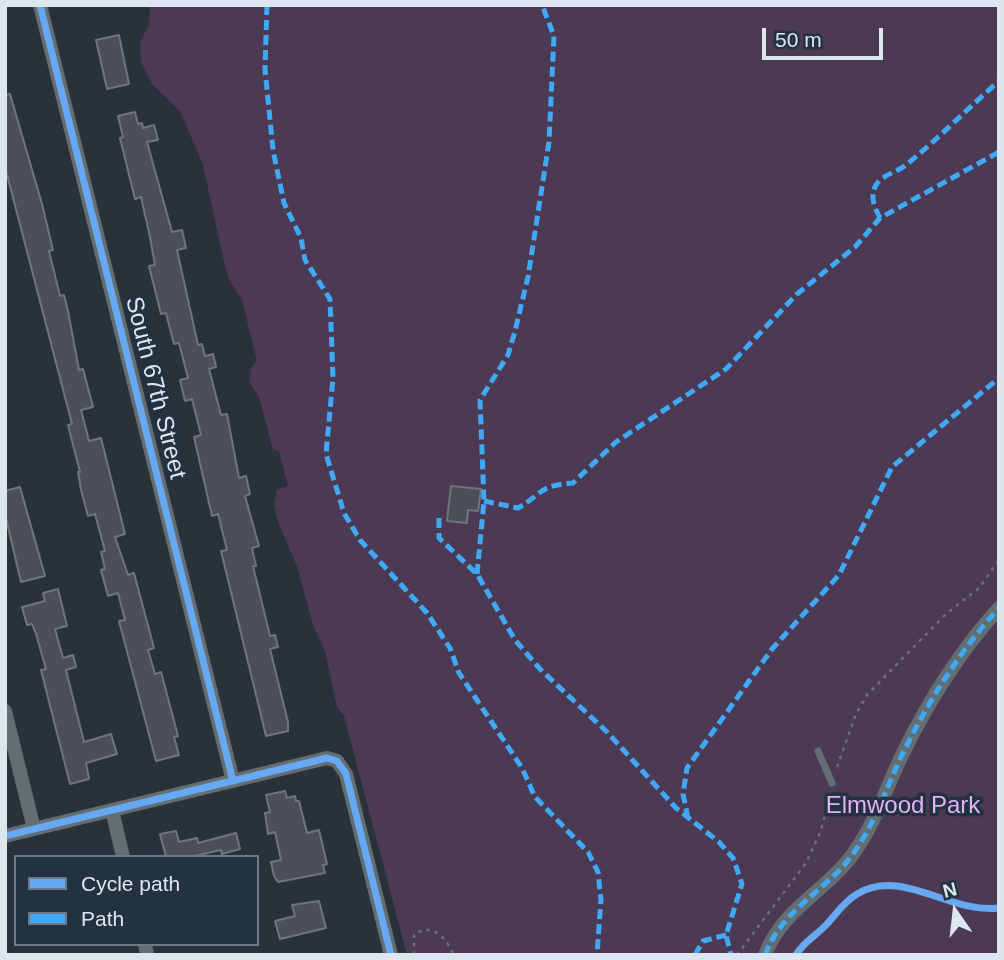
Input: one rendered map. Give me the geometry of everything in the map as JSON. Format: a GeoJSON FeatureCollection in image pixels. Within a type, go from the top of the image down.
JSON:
{"type":"FeatureCollection","features":[{"type":"Feature","properties":{"kind":"street","name":"South 67th Street"},"geometry":{"type":"LineString","coordinates":[[40,5],[233,780]]}},
{"type":"Feature","properties":{"kind":"street"},"geometry":{"type":"LineString","coordinates":[[765,955],[790,915],[836,874],[857,848],[927,707],[969,644],[999,608]]}},
{"type":"Feature","properties":{"kind":"street"},"geometry":{"type":"LineString","coordinates":[[5,711],[34,829]]}},
{"type":"Feature","properties":{"kind":"street"},"geometry":{"type":"LineString","coordinates":[[5,836],[319,758],[337,761],[346,774],[391,955]]}},
{"type":"Feature","properties":{"kind":"street"},"geometry":{"type":"LineString","coordinates":[[111,810],[122,855]]}},
{"type":"Feature","properties":{"kind":"lane"},"geometry":{"type":"LineString","coordinates":[[818,751],[832,783]]}},
{"type":"Feature","properties":{"kind":"path"},"geometry":{"type":"LineString","coordinates":[[737,955],[811,855],[821,831],[832,783],[856,715],[867,695],[946,614],[979,587],[999,560]]}},
{"type":"Feature","properties":{"kind":"path"},"geometry":{"type":"LineString","coordinates":[[414,955],[414,934],[422,930],[433,930],[446,938],[454,955]]}},
{"type":"Feature","properties":{"kind":"green space","name":"Elmwood Park"},"geometry":{"type":"Polygon","coordinates":[[[150,5],[999,5],[999,955],[407,955],[344,716],[337,707],[325,651],[313,625],[297,566],[278,522],[274,504],[277,490],[288,486],[279,451],[273,450],[259,397],[249,382],[251,368],[257,361],[242,300],[229,280],[224,262],[203,165],[180,111],[153,85],[141,62],[140,42],[149,25],[150,5]]]}},
{"type":"Feature","properties":{"kind":"building"},"geometry":{"type":"Polygon","coordinates":[[[119,35],[129,84],[107,89],[96,40],[119,35]]]}},
{"type":"Feature","properties":{"kind":"building"},"geometry":{"type":"Polygon","coordinates":[[[10,94],[42,204],[53,250],[49,251],[60,296],[64,295],[79,370],[83,369],[93,407],[81,410],[89,441],[101,438],[125,534],[115,537],[128,575],[134,573],[154,648],[148,650],[155,674],[161,672],[178,736],[174,737],[179,755],[156,761],[119,621],[125,620],[118,593],[108,596],[101,570],[105,569],[101,552],[105,551],[95,514],[88,516],[81,490],[80,472],[68,425],[72,424],[5,167],[5,95],[10,94]]]}},
{"type":"Feature","properties":{"kind":"building"},"geometry":{"type":"Polygon","coordinates":[[[135,112],[138,124],[142,123],[143,128],[154,125],[158,140],[147,142],[172,232],[182,230],[186,248],[177,250],[198,345],[202,344],[205,356],[213,354],[216,367],[209,369],[221,415],[227,414],[239,478],[246,476],[250,494],[245,496],[259,546],[252,548],[256,566],[253,566],[270,636],[275,635],[278,647],[270,649],[288,731],[266,736],[221,551],[227,550],[218,514],[212,516],[194,437],[201,435],[192,399],[185,401],[180,380],[188,378],[179,343],[174,344],[166,313],[161,314],[149,266],[155,265],[150,237],[141,197],[135,199],[120,138],[123,137],[118,116],[135,112]]]}},
{"type":"Feature","properties":{"kind":"building"},"geometry":{"type":"Polygon","coordinates":[[[451,486],[481,489],[478,511],[468,510],[467,523],[447,521],[451,486]]]}},
{"type":"Feature","properties":{"kind":"building"},"geometry":{"type":"Polygon","coordinates":[[[20,487],[45,576],[21,582],[5,514],[5,491],[20,487]]]}},
{"type":"Feature","properties":{"kind":"building"},"geometry":{"type":"Polygon","coordinates":[[[58,589],[67,626],[55,629],[63,658],[73,655],[76,667],[66,670],[84,742],[111,734],[117,754],[86,763],[89,779],[70,784],[41,670],[46,669],[36,634],[32,624],[27,625],[22,607],[45,601],[43,593],[58,589]]]}},
{"type":"Feature","properties":{"kind":"building"},"geometry":{"type":"Polygon","coordinates":[[[285,791],[287,798],[295,796],[296,801],[299,801],[307,833],[319,830],[327,864],[323,865],[325,873],[278,882],[271,862],[281,860],[275,832],[268,834],[265,813],[270,812],[266,795],[285,791]]]}},
{"type":"Feature","properties":{"kind":"building"},"geometry":{"type":"Polygon","coordinates":[[[176,831],[179,842],[197,838],[198,843],[236,833],[240,849],[222,854],[221,850],[199,855],[165,855],[160,834],[176,831]]]}},
{"type":"Feature","properties":{"kind":"building"},"geometry":{"type":"Polygon","coordinates":[[[319,901],[326,928],[280,939],[275,921],[295,916],[292,905],[319,901]]]}},
{"type":"Feature","properties":{"kind":"marked path"},"geometry":{"type":"LineString","coordinates":[[267,5],[265,69],[273,150],[284,203],[301,238],[305,260],[330,299],[333,378],[326,454],[344,513],[360,540],[427,613],[450,648],[459,673],[522,768],[535,797],[588,852],[598,872],[601,900],[597,955]]}},
{"type":"Feature","properties":{"kind":"marked path"},"geometry":{"type":"LineString","coordinates":[[477,574],[484,501],[480,400],[508,355],[515,331],[528,277],[549,142],[554,36],[542,5]]}},
{"type":"Feature","properties":{"kind":"marked path"},"geometry":{"type":"LineString","coordinates":[[880,218],[873,199],[877,183],[918,155],[999,81]]}},
{"type":"Feature","properties":{"kind":"marked path"},"geometry":{"type":"LineString","coordinates":[[484,501],[518,508],[547,488],[573,483],[616,442],[726,369],[797,294],[855,247],[880,218],[999,152]]}},
{"type":"Feature","properties":{"kind":"marked path"},"geometry":{"type":"LineString","coordinates":[[688,818],[683,794],[687,768],[772,649],[839,575],[892,467],[999,378]]}},
{"type":"Feature","properties":{"kind":"marked path"},"geometry":{"type":"LineString","coordinates":[[439,518],[439,538],[477,574],[515,640],[540,669],[607,732],[676,808],[719,842],[733,858],[742,884],[726,935],[731,955]]}},
{"type":"Feature","properties":{"kind":"marked path"},"geometry":{"type":"LineString","coordinates":[[765,955],[783,924],[855,851],[869,829],[902,755],[934,697],[971,642],[999,608]]}},
{"type":"Feature","properties":{"kind":"marked path"},"geometry":{"type":"LineString","coordinates":[[695,955],[703,941],[726,935]]}},
{"type":"Feature","properties":{"kind":"cycle path"},"geometry":{"type":"LineString","coordinates":[[40,5],[233,781]]}},
{"type":"Feature","properties":{"kind":"cycle path"},"geometry":{"type":"LineString","coordinates":[[5,836],[327,758],[337,761],[346,774],[391,955]]}},
{"type":"Feature","properties":{"kind":"cycle path"},"geometry":{"type":"LineString","coordinates":[[796,955],[849,900],[874,887],[909,888],[962,905],[999,908]]}}]}
